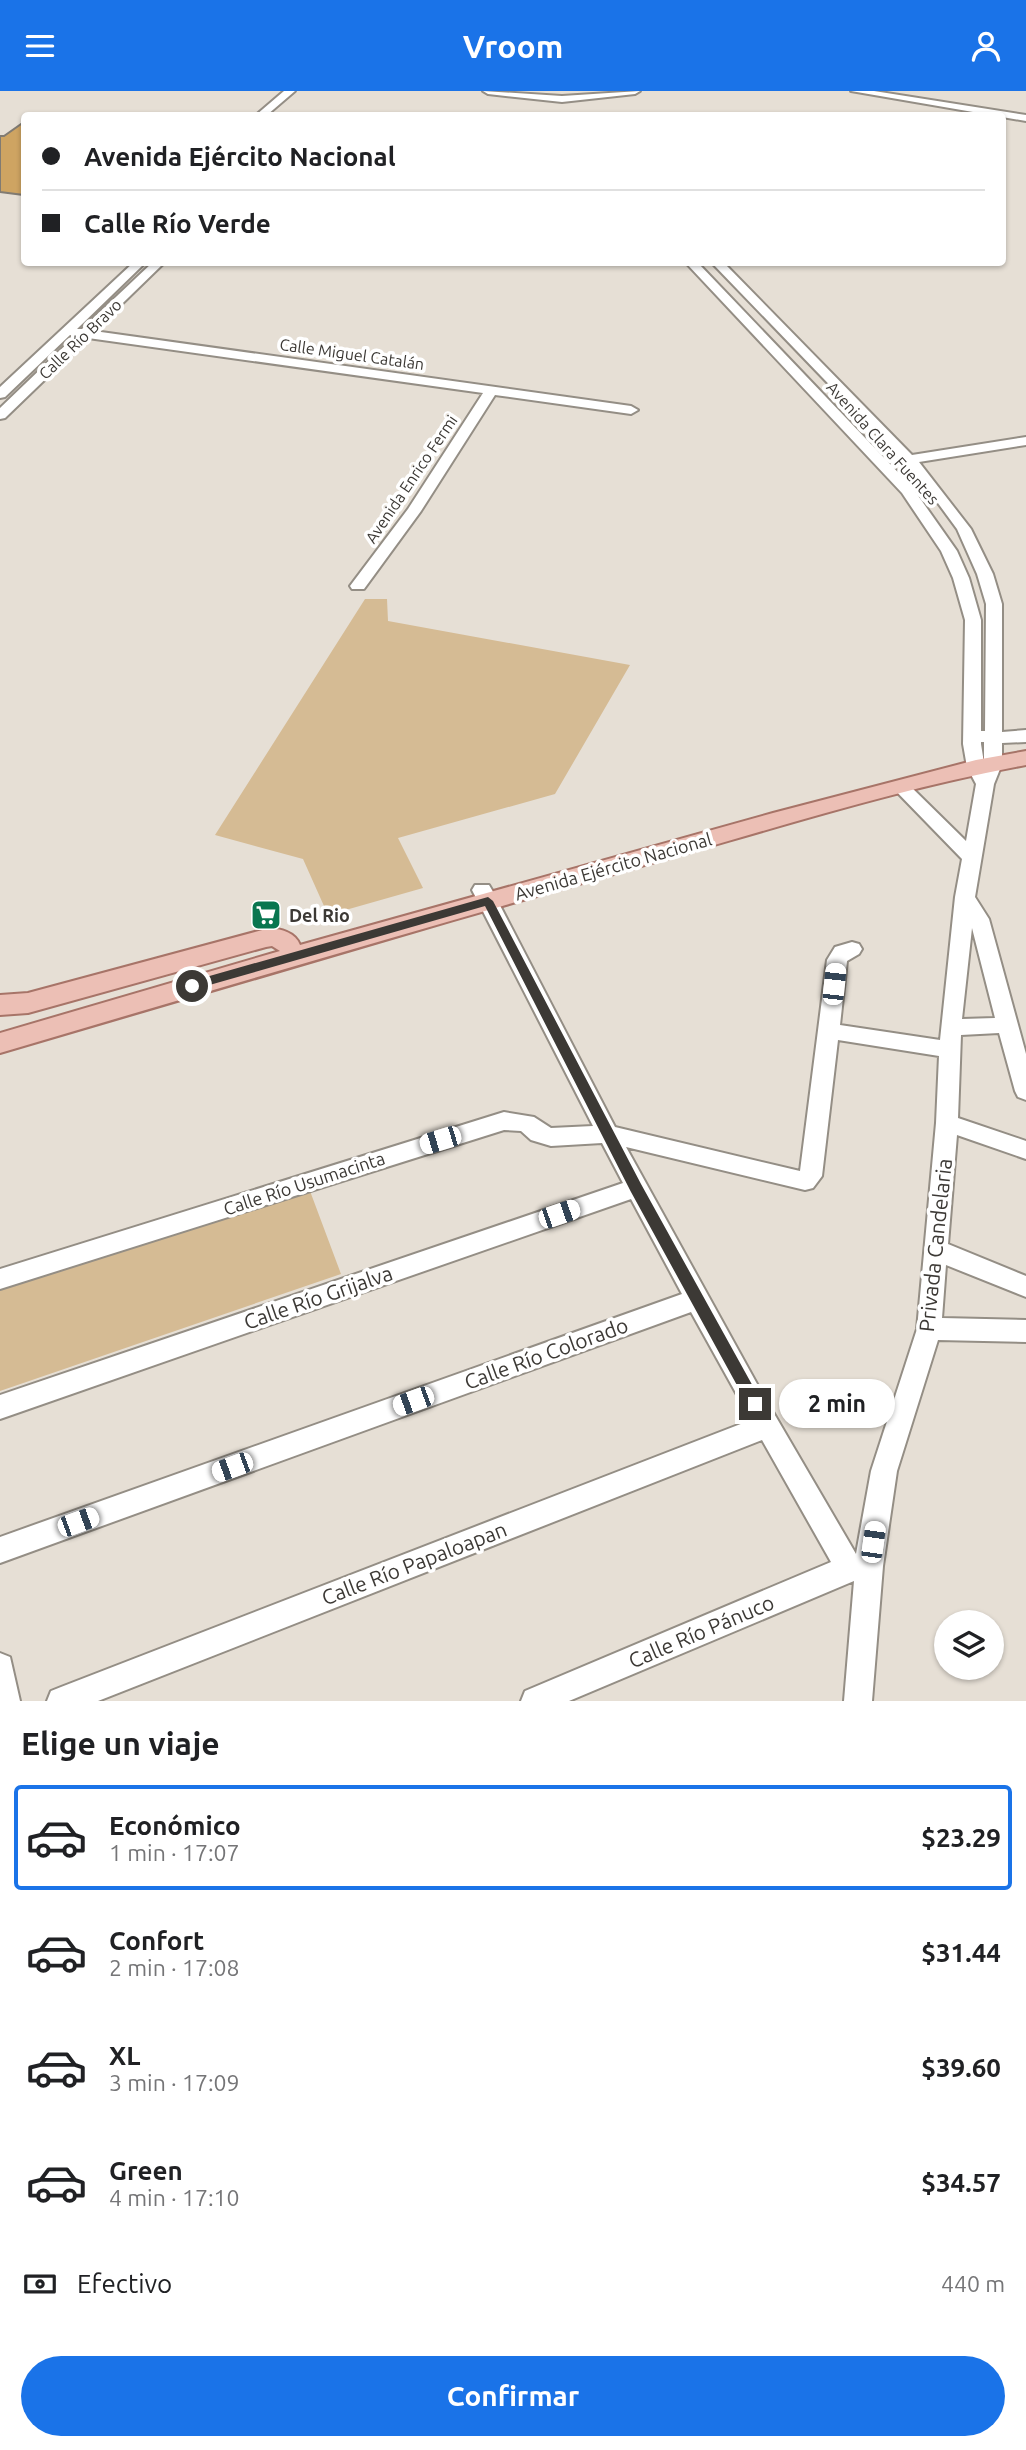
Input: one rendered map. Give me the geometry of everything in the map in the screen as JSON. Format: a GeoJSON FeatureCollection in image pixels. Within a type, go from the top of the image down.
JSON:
{"type":"FeatureCollection","features":[{"type":"Feature","properties":{"kind":"main road","name":"Avenida Ejército Nacional"},"geometry":{"type":"LineString","coordinates":[[0,1043],[485,896],[1026,746]]}},
{"type":"Feature","properties":{"kind":"main road","name":"Avenida Ejército Nacional"},"geometry":{"type":"LineString","coordinates":[[0,1025],[288,944],[485,896],[901,787],[983,757],[1026,758]]}},
{"type":"Feature","properties":{"kind":"main road"},"geometry":{"type":"LineString","coordinates":[[0,1005],[28,1003],[266,938],[276,937],[288,944]]}},
{"type":"Feature","properties":{"kind":"main road"},"geometry":{"type":"LineString","coordinates":[[0,1035],[85,1001]]}},
{"type":"Feature","properties":{"kind":"street"},"geometry":{"type":"LineString","coordinates":[[251,112],[275,91]]}},
{"type":"Feature","properties":{"kind":"street"},"geometry":{"type":"LineString","coordinates":[[265,112],[290,91]]}},
{"type":"Feature","properties":{"kind":"street"},"geometry":{"type":"LineString","coordinates":[[488,91],[557,95],[635,91]]}},
{"type":"Feature","properties":{"kind":"street"},"geometry":{"type":"LineString","coordinates":[[856,91],[954,102],[999,112]]}},
{"type":"Feature","properties":{"kind":"street"},"geometry":{"type":"LineString","coordinates":[[536,94],[548,106]]}},
{"type":"Feature","properties":{"kind":"street"},"geometry":{"type":"LineString","coordinates":[[557,95],[570,107]]}},
{"type":"Feature","properties":{"kind":"street"},"geometry":{"type":"LineString","coordinates":[[1006,114],[1026,118]]}},
{"type":"Feature","properties":{"kind":"street","name":"Calle Río Bravo"},"geometry":{"type":"LineString","coordinates":[[0,394],[136,266]]}},
{"type":"Feature","properties":{"kind":"street","name":"Calle Río Bravo"},"geometry":{"type":"LineString","coordinates":[[0,415],[155,266]]}},
{"type":"Feature","properties":{"kind":"street","name":"Avenida Clara Fuentes"},"geometry":{"type":"LineString","coordinates":[[695,266],[882,465],[928,517],[948,551],[961,578],[973,620],[983,757]]}},
{"type":"Feature","properties":{"kind":"street","name":"Avenida Clara Fuentes"},"geometry":{"type":"LineString","coordinates":[[721,266],[908,459],[945,500],[964,529],[991,594],[996,632],[983,757]]}},
{"type":"Feature","properties":{"kind":"street","name":"Calle Miguel Catalán"},"geometry":{"type":"LineString","coordinates":[[67,331],[631,411]]}},
{"type":"Feature","properties":{"kind":"street","name":"Avenida Enrico Fermi"},"geometry":{"type":"LineString","coordinates":[[358,586],[414,511],[491,391]]}},
{"type":"Feature","properties":{"kind":"street"},"geometry":{"type":"LineString","coordinates":[[882,465],[1026,440]]}},
{"type":"Feature","properties":{"kind":"street"},"geometry":{"type":"LineString","coordinates":[[983,757],[1026,736]]}},
{"type":"Feature","properties":{"kind":"street","name":"Privada Candelaria"},"geometry":{"type":"LineString","coordinates":[[858,1701],[859,1567],[884,1471],[929,1329],[947,1123],[950,1038],[983,757]]}},
{"type":"Feature","properties":{"kind":"street"},"geometry":{"type":"LineString","coordinates":[[901,787],[972,859]]}},
{"type":"Feature","properties":{"kind":"street"},"geometry":{"type":"LineString","coordinates":[[485,896],[636,1188],[767,1426],[859,1567]]}},
{"type":"Feature","properties":{"kind":"street"},"geometry":{"type":"LineString","coordinates":[[965,897],[979,919],[1026,1091]]}},
{"type":"Feature","properties":{"kind":"street"},"geometry":{"type":"LineString","coordinates":[[609,1134],[801,1181],[809,1179],[837,960],[842,952],[852,949]]}},
{"type":"Feature","properties":{"kind":"street"},"geometry":{"type":"LineString","coordinates":[[829,1031],[950,1038],[1007,1025]]}},
{"type":"Feature","properties":{"kind":"street","name":"Calle Río Usumacinta"},"geometry":{"type":"LineString","coordinates":[[0,1279],[504,1121],[526,1123],[539,1134],[551,1137],[609,1134]]}},
{"type":"Feature","properties":{"kind":"street"},"geometry":{"type":"LineString","coordinates":[[947,1123],[1026,1150]]}},
{"type":"Feature","properties":{"kind":"street","name":"Calle Río Grijalva"},"geometry":{"type":"LineString","coordinates":[[0,1407],[636,1188]]}},
{"type":"Feature","properties":{"kind":"street"},"geometry":{"type":"LineString","coordinates":[[936,1250],[1026,1287]]}},
{"type":"Feature","properties":{"kind":"street","name":"Calle Río Colorado"},"geometry":{"type":"LineString","coordinates":[[0,1550],[697,1299]]}},
{"type":"Feature","properties":{"kind":"street"},"geometry":{"type":"LineString","coordinates":[[929,1329],[1026,1331]]}},
{"type":"Feature","properties":{"kind":"street","name":"Calle Río Papaloapan"},"geometry":{"type":"LineString","coordinates":[[61,1701],[767,1426]]}},
{"type":"Feature","properties":{"kind":"street","name":"Calle Río Pánuco"},"geometry":{"type":"LineString","coordinates":[[535,1701],[859,1567]]}},
{"type":"Feature","properties":{"kind":"street"},"geometry":{"type":"LineString","coordinates":[[0,1667],[6,1701]]}},
{"type":"Feature","properties":{"kind":"shaded area"},"geometry":{"type":"Polygon","coordinates":[[[365,599],[387,599],[388,621],[630,665],[555,794],[398,838],[423,888],[328,915],[303,859],[215,835],[365,599]]]}},
{"type":"Feature","properties":{"kind":"shaded area"},"geometry":{"type":"Polygon","coordinates":[[[310,1191],[341,1274],[0,1391],[0,1290],[310,1191]]]}},
{"type":"Feature","properties":{"kind":"building"},"geometry":{"type":"Polygon","coordinates":[[[21,124],[21,195],[0,192],[0,136],[21,124]]]}},
{"type":"Feature","properties":{"kind":"place","name":"Del Rio"},"geometry":{"type":"Point","coordinates":[266,915]}},
{"type":"Feature","properties":{"kind":"route"},"geometry":{"type":"LineString","coordinates":[[192,986],[488,901],[636,1188],[755,1404]]}}]}
